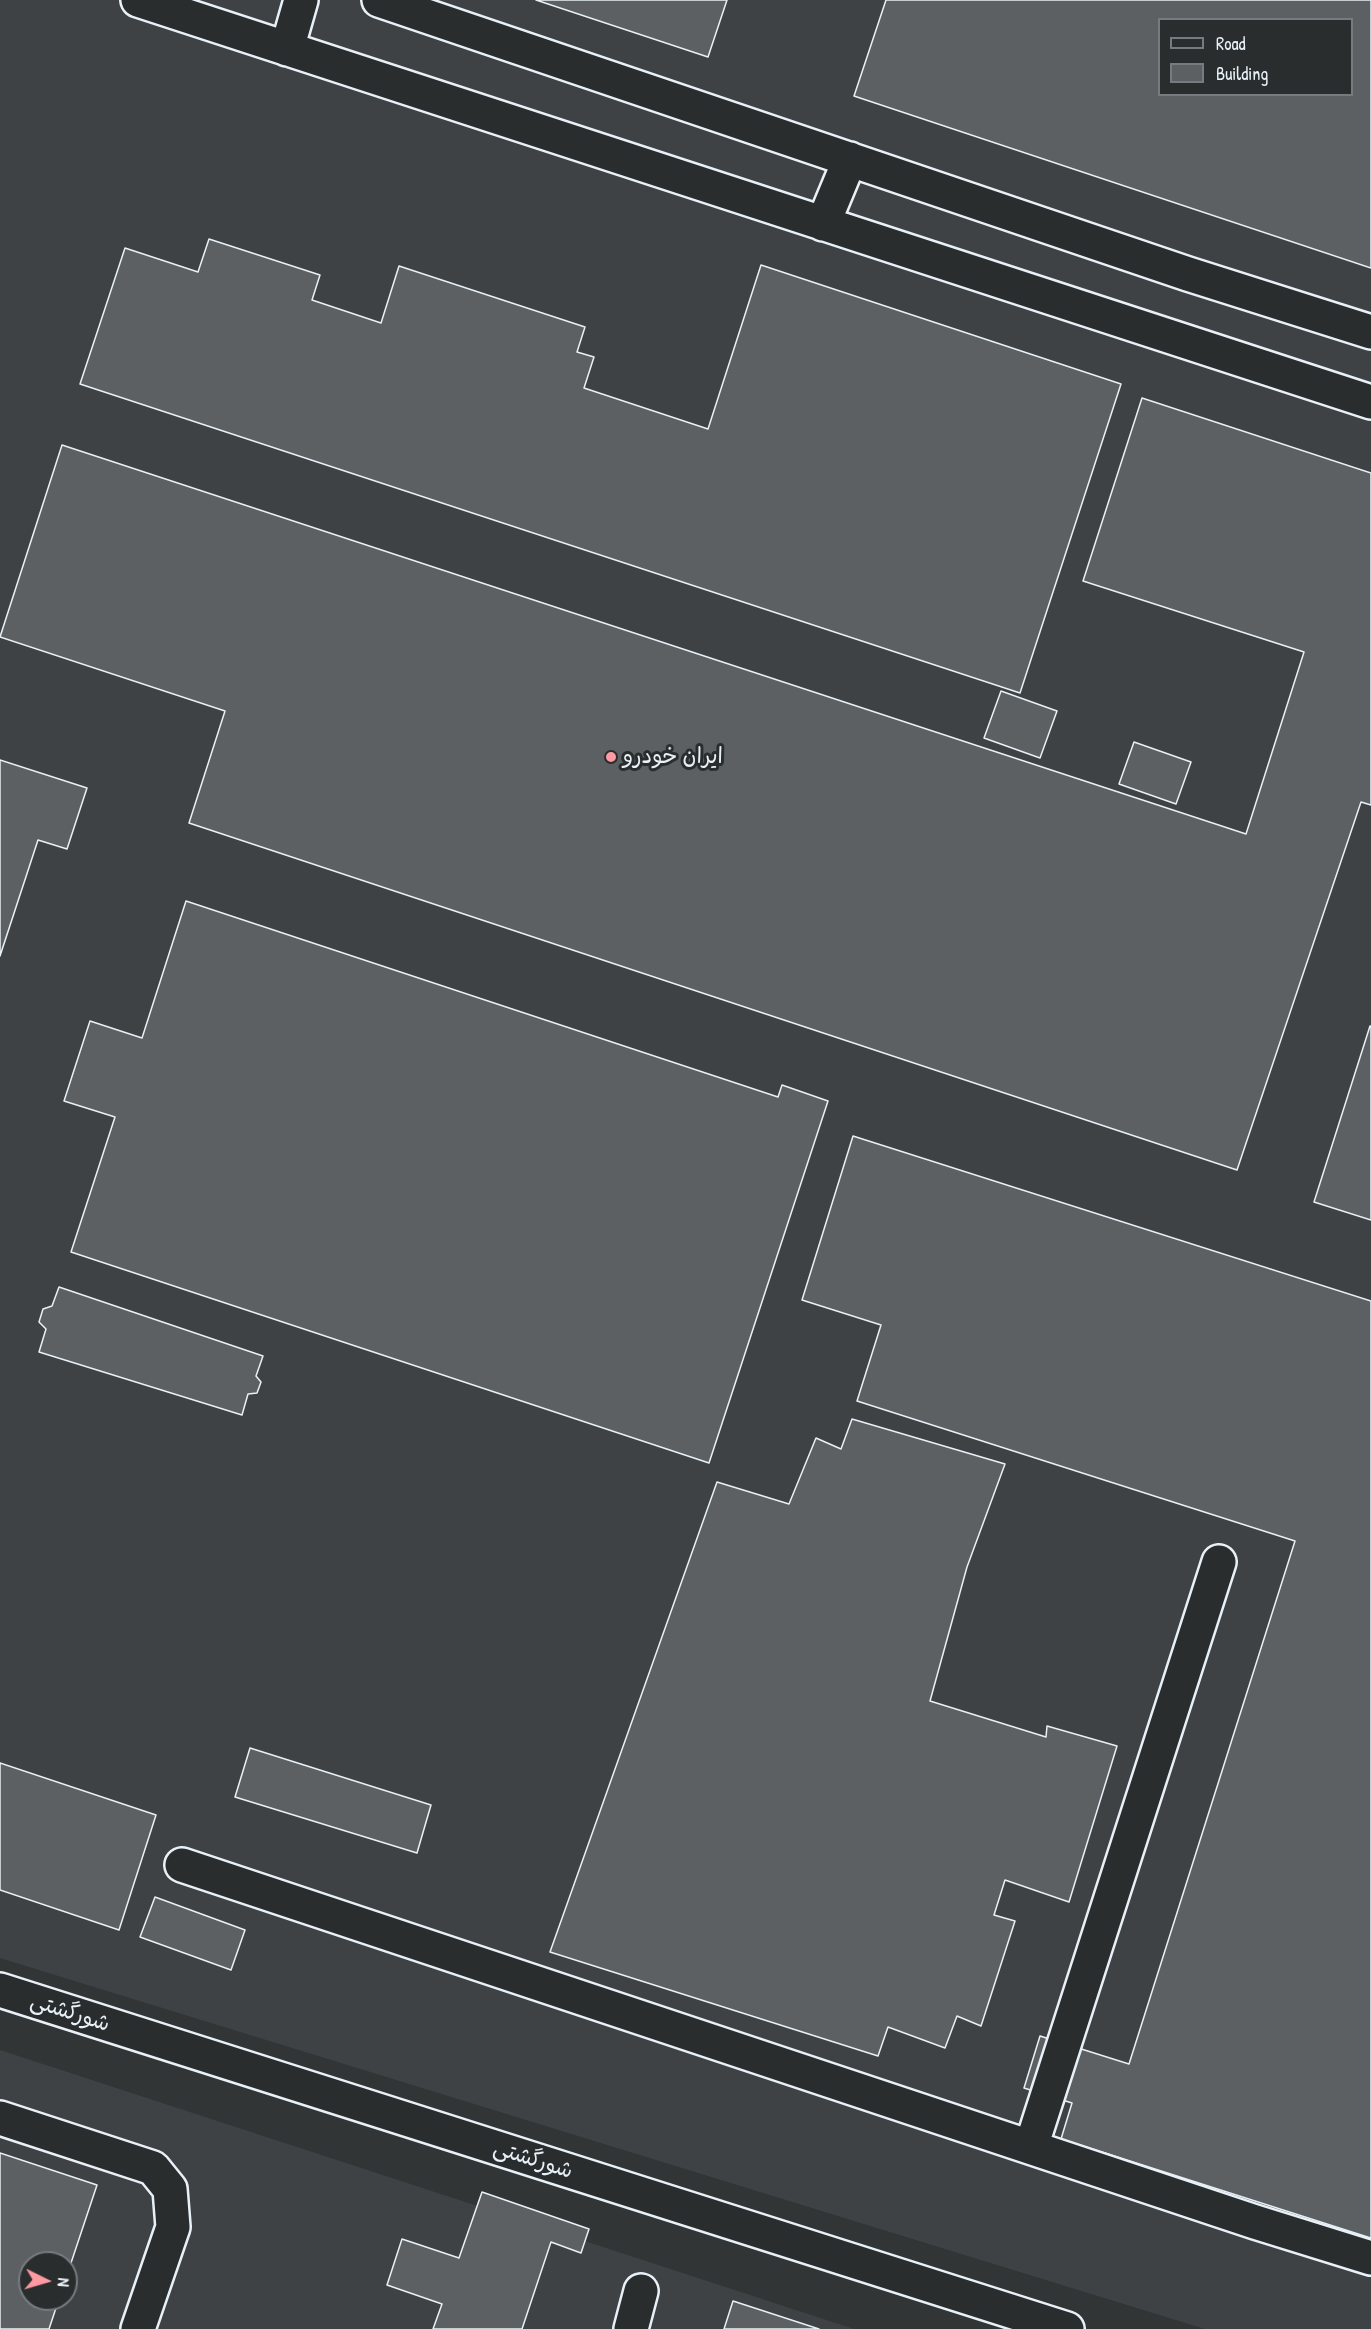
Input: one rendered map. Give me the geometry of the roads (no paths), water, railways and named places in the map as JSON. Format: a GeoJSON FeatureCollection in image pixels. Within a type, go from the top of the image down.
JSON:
{"type":"FeatureCollection","features":[{"type":"Feature","properties":{"kind":"lane"},"geometry":{"type":"LineString","coordinates":[[138,0],[823,224],[1369,394]]}},
{"type":"Feature","properties":{"kind":"lane"},"geometry":{"type":"LineString","coordinates":[[287,49],[301,0]]}},
{"type":"Feature","properties":{"kind":"lane"},"geometry":{"type":"LineString","coordinates":[[379,0],[1188,273],[1371,332]]}},
{"type":"Feature","properties":{"kind":"lane"},"geometry":{"type":"LineString","coordinates":[[823,224],[850,159]]}},
{"type":"Feature","properties":{"kind":"lane"},"geometry":{"type":"LineString","coordinates":[[1031,2147],[1219,1562]]}},
{"type":"Feature","properties":{"kind":"lane"},"geometry":{"type":"LineString","coordinates":[[182,1865],[1371,2258]]}},
{"type":"Feature","properties":{"kind":"lane","name":"شورگشتی"},"geometry":{"type":"LineString","coordinates":[[0,1990],[1067,2329]]}},
{"type":"Feature","properties":{"kind":"lane"},"geometry":{"type":"LineString","coordinates":[[0,2118],[153,2168],[170,2189],[173,2227],[138,2329]]}},
{"type":"Feature","properties":{"kind":"lane"},"geometry":{"type":"LineString","coordinates":[[631,2329],[641,2291]]}},
{"type":"Feature","properties":{"kind":"place","name":"ایران خودرو"},"geometry":{"type":"Point","coordinates":[611,757]}}]}
